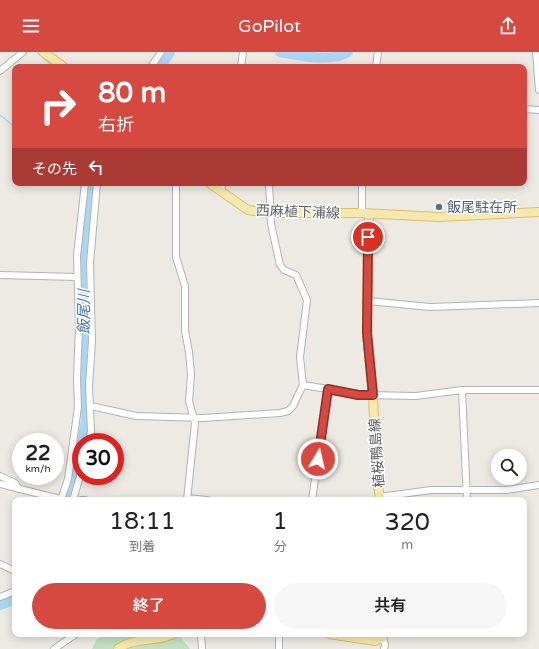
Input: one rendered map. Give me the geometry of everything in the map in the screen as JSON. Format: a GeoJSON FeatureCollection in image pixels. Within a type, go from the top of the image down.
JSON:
{"type":"FeatureCollection","features":[{"type":"Feature","properties":{"kind":"main road"},"geometry":{"type":"LineString","coordinates":[[43,52],[60,64]]}},
{"type":"Feature","properties":{"kind":"main road","name":"西麻植下浦線"},"geometry":{"type":"LineString","coordinates":[[222,187],[248,210],[270,213],[365,214],[438,217],[539,212]]}},
{"type":"Feature","properties":{"kind":"main road","name":"植桜鴨島線"},"geometry":{"type":"LineString","coordinates":[[365,214],[368,302],[367,333],[373,395],[376,468],[380,497]]}},
{"type":"Feature","properties":{"kind":"main road"},"geometry":{"type":"LineString","coordinates":[[118,649],[127,642],[162,637]]}},
{"type":"Feature","properties":{"kind":"main road"},"geometry":{"type":"LineString","coordinates":[[350,637],[370,640],[380,637]]}},
{"type":"Feature","properties":{"kind":"street"},"geometry":{"type":"LineString","coordinates":[[0,71],[23,52]]}},
{"type":"Feature","properties":{"kind":"street"},"geometry":{"type":"LineString","coordinates":[[153,64],[161,52]]}},
{"type":"Feature","properties":{"kind":"street"},"geometry":{"type":"LineString","coordinates":[[241,64],[243,52]]}},
{"type":"Feature","properties":{"kind":"street"},"geometry":{"type":"LineString","coordinates":[[376,64],[378,52]]}},
{"type":"Feature","properties":{"kind":"street"},"geometry":{"type":"LineString","coordinates":[[536,52],[539,90]]}},
{"type":"Feature","properties":{"kind":"street"},"geometry":{"type":"LineString","coordinates":[[527,109],[539,110]]}},
{"type":"Feature","properties":{"kind":"street"},"geometry":{"type":"LineString","coordinates":[[63,497],[68,479],[78,407],[77,379],[79,326],[77,256],[85,186]]}},
{"type":"Feature","properties":{"kind":"street"},"geometry":{"type":"LineString","coordinates":[[91,433],[91,406],[89,386],[92,340],[90,263],[97,186]]}},
{"type":"Feature","properties":{"kind":"street"},"geometry":{"type":"LineString","coordinates":[[176,186],[176,257],[185,286],[185,331],[191,375],[189,401],[194,417],[187,497]]}},
{"type":"Feature","properties":{"kind":"street"},"geometry":{"type":"LineString","coordinates":[[91,406],[136,416],[194,417],[244,417],[280,413],[288,411],[293,406],[303,385],[300,357],[307,300],[296,275],[284,270],[280,265],[273,240],[269,186]]}},
{"type":"Feature","properties":{"kind":"street"},"geometry":{"type":"LineString","coordinates":[[362,186],[365,214]]}},
{"type":"Feature","properties":{"kind":"street"},"geometry":{"type":"LineString","coordinates":[[0,274],[77,277]]}},
{"type":"Feature","properties":{"kind":"street"},"geometry":{"type":"LineString","coordinates":[[368,302],[430,306],[539,303]]}},
{"type":"Feature","properties":{"kind":"street"},"geometry":{"type":"LineString","coordinates":[[303,385],[358,395],[416,396],[462,390],[539,390]]}},
{"type":"Feature","properties":{"kind":"street"},"geometry":{"type":"LineString","coordinates":[[312,497],[328,389]]}},
{"type":"Feature","properties":{"kind":"street"},"geometry":{"type":"LineString","coordinates":[[462,390],[468,497]]}},
{"type":"Feature","properties":{"kind":"street"},"geometry":{"type":"LineString","coordinates":[[0,476],[15,483],[19,489]]}},
{"type":"Feature","properties":{"kind":"street"},"geometry":{"type":"LineString","coordinates":[[0,484],[50,497]]}},
{"type":"Feature","properties":{"kind":"street"},"geometry":{"type":"LineString","coordinates":[[74,497],[77,485]]}},
{"type":"Feature","properties":{"kind":"street"},"geometry":{"type":"LineString","coordinates":[[386,497],[431,490],[506,490],[539,485]]}},
{"type":"Feature","properties":{"kind":"street"},"geometry":{"type":"LineString","coordinates":[[0,564],[12,570]]}},
{"type":"Feature","properties":{"kind":"street"},"geometry":{"type":"LineString","coordinates":[[0,597],[12,592]]}},
{"type":"Feature","properties":{"kind":"street"},"geometry":{"type":"LineString","coordinates":[[54,649],[72,637]]}},
{"type":"Feature","properties":{"kind":"street"},"geometry":{"type":"LineString","coordinates":[[201,637],[202,649]]}},
{"type":"Feature","properties":{"kind":"street"},"geometry":{"type":"LineString","coordinates":[[279,637],[279,649]]}},
{"type":"Feature","properties":{"kind":"street"},"geometry":{"type":"LineString","coordinates":[[383,637],[385,644],[384,649]]}},
{"type":"Feature","properties":{"kind":"green space"},"geometry":{"type":"Polygon","coordinates":[[[102,637],[180,637],[190,649],[92,649],[97,639],[102,637]]]}},
{"type":"Feature","properties":{"kind":"waterway"},"geometry":{"type":"LineString","coordinates":[[37,52],[50,64]]}},
{"type":"Feature","properties":{"kind":"waterway","name":"飯尾川"},"geometry":{"type":"LineString","coordinates":[[162,64],[170,52]]}},
{"type":"Feature","properties":{"kind":"waterway","name":"飯尾川"},"geometry":{"type":"LineString","coordinates":[[280,52],[324,58],[333,57],[348,52]]}},
{"type":"Feature","properties":{"kind":"waterway"},"geometry":{"type":"LineString","coordinates":[[0,115],[12,125]]}},
{"type":"Feature","properties":{"kind":"waterway","name":"飯尾川"},"geometry":{"type":"LineString","coordinates":[[84,433],[86,420],[84,391],[84,260],[93,186]]}},
{"type":"Feature","properties":{"kind":"waterway","name":"飯尾川"},"geometry":{"type":"LineString","coordinates":[[69,497],[72,484]]}},
{"type":"Feature","properties":{"kind":"waterway","name":"飯尾川"},"geometry":{"type":"LineString","coordinates":[[0,605],[12,600]]}},
{"type":"Feature","properties":{"kind":"place","name":"飯尾駐在所"},"geometry":{"type":"Point","coordinates":[439,207]}},
{"type":"Feature","properties":{"kind":"route"},"geometry":{"type":"LineString","coordinates":[[318,459],[328,389],[358,395],[373,395],[367,333],[368,237]]}}]}
